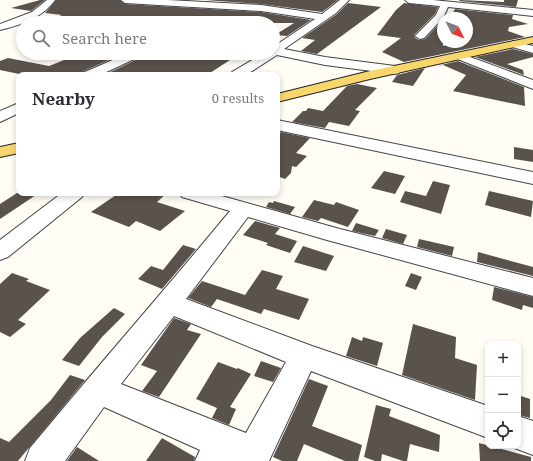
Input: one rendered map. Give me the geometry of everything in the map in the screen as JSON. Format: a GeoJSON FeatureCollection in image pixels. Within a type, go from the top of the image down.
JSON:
{"type":"FeatureCollection","features":[{"type":"Feature","properties":{"kind":"main road"},"geometry":{"type":"LineString","coordinates":[[280,97],[395,70],[533,40]]}},
{"type":"Feature","properties":{"kind":"main road"},"geometry":{"type":"LineString","coordinates":[[0,152],[16,149]]}},
{"type":"Feature","properties":{"kind":"street"},"geometry":{"type":"LineString","coordinates":[[30,7],[51,0]]}},
{"type":"Feature","properties":{"kind":"street"},"geometry":{"type":"LineString","coordinates":[[30,16],[48,5],[51,0]]}},
{"type":"Feature","properties":{"kind":"street"},"geometry":{"type":"LineString","coordinates":[[125,0],[261,8],[323,17]]}},
{"type":"Feature","properties":{"kind":"street"},"geometry":{"type":"LineString","coordinates":[[280,46],[323,17],[345,0]]}},
{"type":"Feature","properties":{"kind":"street"},"geometry":{"type":"LineString","coordinates":[[413,0],[533,13]]}},
{"type":"Feature","properties":{"kind":"street"},"geometry":{"type":"LineString","coordinates":[[420,36],[440,16],[445,4]]}},
{"type":"Feature","properties":{"kind":"street"},"geometry":{"type":"LineString","coordinates":[[0,18],[16,20]]}},
{"type":"Feature","properties":{"kind":"street"},"geometry":{"type":"LineString","coordinates":[[0,27],[16,21]]}},
{"type":"Feature","properties":{"kind":"street"},"geometry":{"type":"LineString","coordinates":[[513,44],[533,50]]}},
{"type":"Feature","properties":{"kind":"street"},"geometry":{"type":"LineString","coordinates":[[280,50],[325,61],[395,70]]}},
{"type":"Feature","properties":{"kind":"street"},"geometry":{"type":"LineString","coordinates":[[459,56],[533,85]]}},
{"type":"Feature","properties":{"kind":"street"},"geometry":{"type":"LineString","coordinates":[[97,72],[123,60]]}},
{"type":"Feature","properties":{"kind":"street"},"geometry":{"type":"LineString","coordinates":[[241,72],[259,60]]}},
{"type":"Feature","properties":{"kind":"street"},"geometry":{"type":"LineString","coordinates":[[0,117],[16,109]]}},
{"type":"Feature","properties":{"kind":"street"},"geometry":{"type":"LineString","coordinates":[[280,127],[533,178]]}},
{"type":"Feature","properties":{"kind":"street"},"geometry":{"type":"LineString","coordinates":[[0,252],[71,196]]}},
{"type":"Feature","properties":{"kind":"street"},"geometry":{"type":"LineString","coordinates":[[199,196],[335,235],[533,287]]}},
{"type":"Feature","properties":{"kind":"street"},"geometry":{"type":"LineString","coordinates":[[43,461],[98,389],[244,209]]}},
{"type":"Feature","properties":{"kind":"street"},"geometry":{"type":"LineString","coordinates":[[169,303],[304,356],[485,421]]}},
{"type":"Feature","properties":{"kind":"street"},"geometry":{"type":"LineString","coordinates":[[98,389],[218,452],[249,452],[256,449],[304,356]]}},
{"type":"Feature","properties":{"kind":"street"},"geometry":{"type":"LineString","coordinates":[[521,434],[533,438]]}},
{"type":"Feature","properties":{"kind":"building"},"geometry":{"type":"Polygon","coordinates":[[[45,0],[31,11],[11,8],[45,0]]]}},
{"type":"Feature","properties":{"kind":"building"},"geometry":{"type":"Polygon","coordinates":[[[56,0],[120,0],[125,4],[261,12],[311,20],[287,36],[280,35],[280,32],[294,23],[280,23],[280,16],[59,16],[62,15],[45,13],[56,0]]]}},
{"type":"Feature","properties":{"kind":"building"},"geometry":{"type":"Polygon","coordinates":[[[205,0],[338,0],[322,12],[261,4],[205,0]]]}},
{"type":"Feature","properties":{"kind":"building"},"geometry":{"type":"Polygon","coordinates":[[[504,0],[518,0],[516,7],[459,1],[504,2],[504,0]]]}},
{"type":"Feature","properties":{"kind":"building"},"geometry":{"type":"Polygon","coordinates":[[[348,3],[381,7],[317,54],[301,51],[315,40],[302,38],[337,14],[348,3]]]}},
{"type":"Feature","properties":{"kind":"building"},"geometry":{"type":"Polygon","coordinates":[[[404,3],[438,7],[435,14],[414,35],[414,37],[419,40],[425,39],[437,26],[437,48],[472,48],[404,62],[382,52],[401,38],[377,35],[396,10],[404,3]]]}},
{"type":"Feature","properties":{"kind":"building"},"geometry":{"type":"Polygon","coordinates":[[[455,9],[513,15],[512,19],[528,24],[509,27],[508,31],[525,37],[473,48],[473,12],[453,12],[455,9]]]}},
{"type":"Feature","properties":{"kind":"building"},"geometry":{"type":"Polygon","coordinates":[[[513,49],[533,54],[533,57],[507,64],[523,70],[524,75],[475,57],[513,49]]]}},
{"type":"Feature","properties":{"kind":"building"},"geometry":{"type":"Polygon","coordinates":[[[8,58],[49,66],[64,60],[109,60],[84,72],[16,72],[16,73],[0,70],[0,61],[8,58]]]}},
{"type":"Feature","properties":{"kind":"building"},"geometry":{"type":"Polygon","coordinates":[[[136,60],[230,60],[212,72],[110,72],[136,60]]]}},
{"type":"Feature","properties":{"kind":"building"},"geometry":{"type":"Polygon","coordinates":[[[458,61],[524,87],[525,106],[453,91],[466,75],[443,65],[437,66],[458,61]]]}},
{"type":"Feature","properties":{"kind":"building"},"geometry":{"type":"Polygon","coordinates":[[[425,68],[413,86],[392,82],[397,75],[425,68]]]}},
{"type":"Feature","properties":{"kind":"building"},"geometry":{"type":"Polygon","coordinates":[[[357,84],[377,88],[355,110],[360,111],[349,126],[329,122],[325,128],[292,122],[308,108],[323,111],[347,86],[357,84]]]}},
{"type":"Feature","properties":{"kind":"building"},"geometry":{"type":"Polygon","coordinates":[[[280,133],[310,138],[296,153],[307,156],[296,167],[292,166],[291,173],[285,179],[280,177],[280,133]]]}},
{"type":"Feature","properties":{"kind":"building"},"geometry":{"type":"Polygon","coordinates":[[[514,147],[533,150],[533,162],[514,159],[514,147]]]}},
{"type":"Feature","properties":{"kind":"building"},"geometry":{"type":"Polygon","coordinates":[[[384,171],[405,176],[395,194],[371,188],[384,171]]]}},
{"type":"Feature","properties":{"kind":"building"},"geometry":{"type":"Polygon","coordinates":[[[433,181],[450,185],[441,214],[400,202],[405,191],[426,196],[433,181]]]}},
{"type":"Feature","properties":{"kind":"building"},"geometry":{"type":"Polygon","coordinates":[[[489,191],[533,201],[531,217],[485,205],[489,191]]]}},
{"type":"Feature","properties":{"kind":"building"},"geometry":{"type":"Polygon","coordinates":[[[16,194],[16,196],[34,196],[0,219],[0,204],[16,194]]]}},
{"type":"Feature","properties":{"kind":"building"},"geometry":{"type":"Polygon","coordinates":[[[115,196],[164,196],[157,202],[185,211],[160,231],[136,221],[129,227],[91,212],[115,196]]]}},
{"type":"Feature","properties":{"kind":"building"},"geometry":{"type":"Polygon","coordinates":[[[314,200],[334,205],[336,202],[359,210],[348,227],[321,218],[318,221],[302,217],[314,200]]]}},
{"type":"Feature","properties":{"kind":"building"},"geometry":{"type":"Polygon","coordinates":[[[274,201],[295,207],[290,214],[266,207],[269,202],[273,203],[274,201]]]}},
{"type":"Feature","properties":{"kind":"building"},"geometry":{"type":"Polygon","coordinates":[[[255,221],[280,228],[275,234],[297,241],[290,253],[266,245],[268,243],[243,235],[255,221]]]}},
{"type":"Feature","properties":{"kind":"building"},"geometry":{"type":"Polygon","coordinates":[[[356,223],[379,230],[375,236],[352,231],[356,223]]]}},
{"type":"Feature","properties":{"kind":"building"},"geometry":{"type":"Polygon","coordinates":[[[386,229],[407,235],[403,244],[382,238],[386,229]]]}},
{"type":"Feature","properties":{"kind":"building"},"geometry":{"type":"Polygon","coordinates":[[[419,239],[454,247],[452,256],[417,247],[419,239]]]}},
{"type":"Feature","properties":{"kind":"building"},"geometry":{"type":"Polygon","coordinates":[[[183,245],[196,249],[162,289],[138,279],[151,266],[163,270],[183,245]]]}},
{"type":"Feature","properties":{"kind":"building"},"geometry":{"type":"Polygon","coordinates":[[[303,246],[334,256],[326,271],[294,262],[303,246]]]}},
{"type":"Feature","properties":{"kind":"building"},"geometry":{"type":"Polygon","coordinates":[[[478,252],[533,267],[533,276],[477,262],[478,252]]]}},
{"type":"Feature","properties":{"kind":"building"},"geometry":{"type":"Polygon","coordinates":[[[262,270],[283,276],[276,289],[309,299],[299,320],[264,309],[261,314],[217,299],[211,307],[188,298],[202,281],[245,295],[262,270]]]}},
{"type":"Feature","properties":{"kind":"building"},"geometry":{"type":"Polygon","coordinates":[[[12,273],[29,279],[26,281],[50,290],[18,320],[26,324],[10,337],[0,332],[0,284],[12,273]]]}},
{"type":"Feature","properties":{"kind":"building"},"geometry":{"type":"Polygon","coordinates":[[[411,273],[422,277],[416,290],[405,286],[411,273]]]}},
{"type":"Feature","properties":{"kind":"building"},"geometry":{"type":"Polygon","coordinates":[[[494,287],[533,297],[533,308],[523,305],[522,310],[492,300],[494,287]]]}},
{"type":"Feature","properties":{"kind":"building"},"geometry":{"type":"Polygon","coordinates":[[[114,308],[125,314],[102,337],[79,366],[62,360],[80,338],[114,308]]]}},
{"type":"Feature","properties":{"kind":"building"},"geometry":{"type":"Polygon","coordinates":[[[174,318],[191,324],[187,330],[201,334],[159,397],[142,391],[157,371],[141,365],[174,318]]]}},
{"type":"Feature","properties":{"kind":"building"},"geometry":{"type":"Polygon","coordinates":[[[413,324],[456,337],[455,358],[477,365],[475,400],[402,375],[413,324]]]}},
{"type":"Feature","properties":{"kind":"building"},"geometry":{"type":"Polygon","coordinates":[[[352,337],[362,341],[363,337],[383,343],[377,366],[346,356],[352,337]]]}},
{"type":"Feature","properties":{"kind":"building"},"geometry":{"type":"Polygon","coordinates":[[[261,361],[281,368],[273,382],[254,376],[261,361]]]}},
{"type":"Feature","properties":{"kind":"building"},"geometry":{"type":"Polygon","coordinates":[[[218,362],[251,374],[230,407],[236,409],[229,425],[212,418],[217,408],[196,399],[218,362]]]}},
{"type":"Feature","properties":{"kind":"building"},"geometry":{"type":"Polygon","coordinates":[[[70,375],[85,380],[18,461],[0,461],[0,438],[9,442],[51,400],[70,375]]]}},
{"type":"Feature","properties":{"kind":"building"},"geometry":{"type":"Polygon","coordinates":[[[309,379],[328,386],[312,426],[362,445],[358,461],[345,461],[304,444],[297,461],[282,461],[273,457],[309,379]]]}},
{"type":"Feature","properties":{"kind":"building"},"geometry":{"type":"Polygon","coordinates":[[[521,396],[530,399],[530,418],[521,416],[521,396]]]}},
{"type":"Feature","properties":{"kind":"building"},"geometry":{"type":"Polygon","coordinates":[[[376,405],[391,409],[389,416],[440,435],[439,452],[410,444],[407,461],[382,454],[381,461],[375,461],[364,457],[376,405]]]}},
{"type":"Feature","properties":{"kind":"building"},"geometry":{"type":"Polygon","coordinates":[[[162,438],[195,457],[194,461],[146,461],[162,438]]]}},
{"type":"Feature","properties":{"kind":"building"},"geometry":{"type":"Polygon","coordinates":[[[479,443],[485,445],[485,449],[501,449],[531,457],[531,461],[480,461],[479,443]]]}},
{"type":"Feature","properties":{"kind":"building"},"geometry":{"type":"Polygon","coordinates":[[[77,447],[99,461],[67,461],[77,447]]]}}]}
